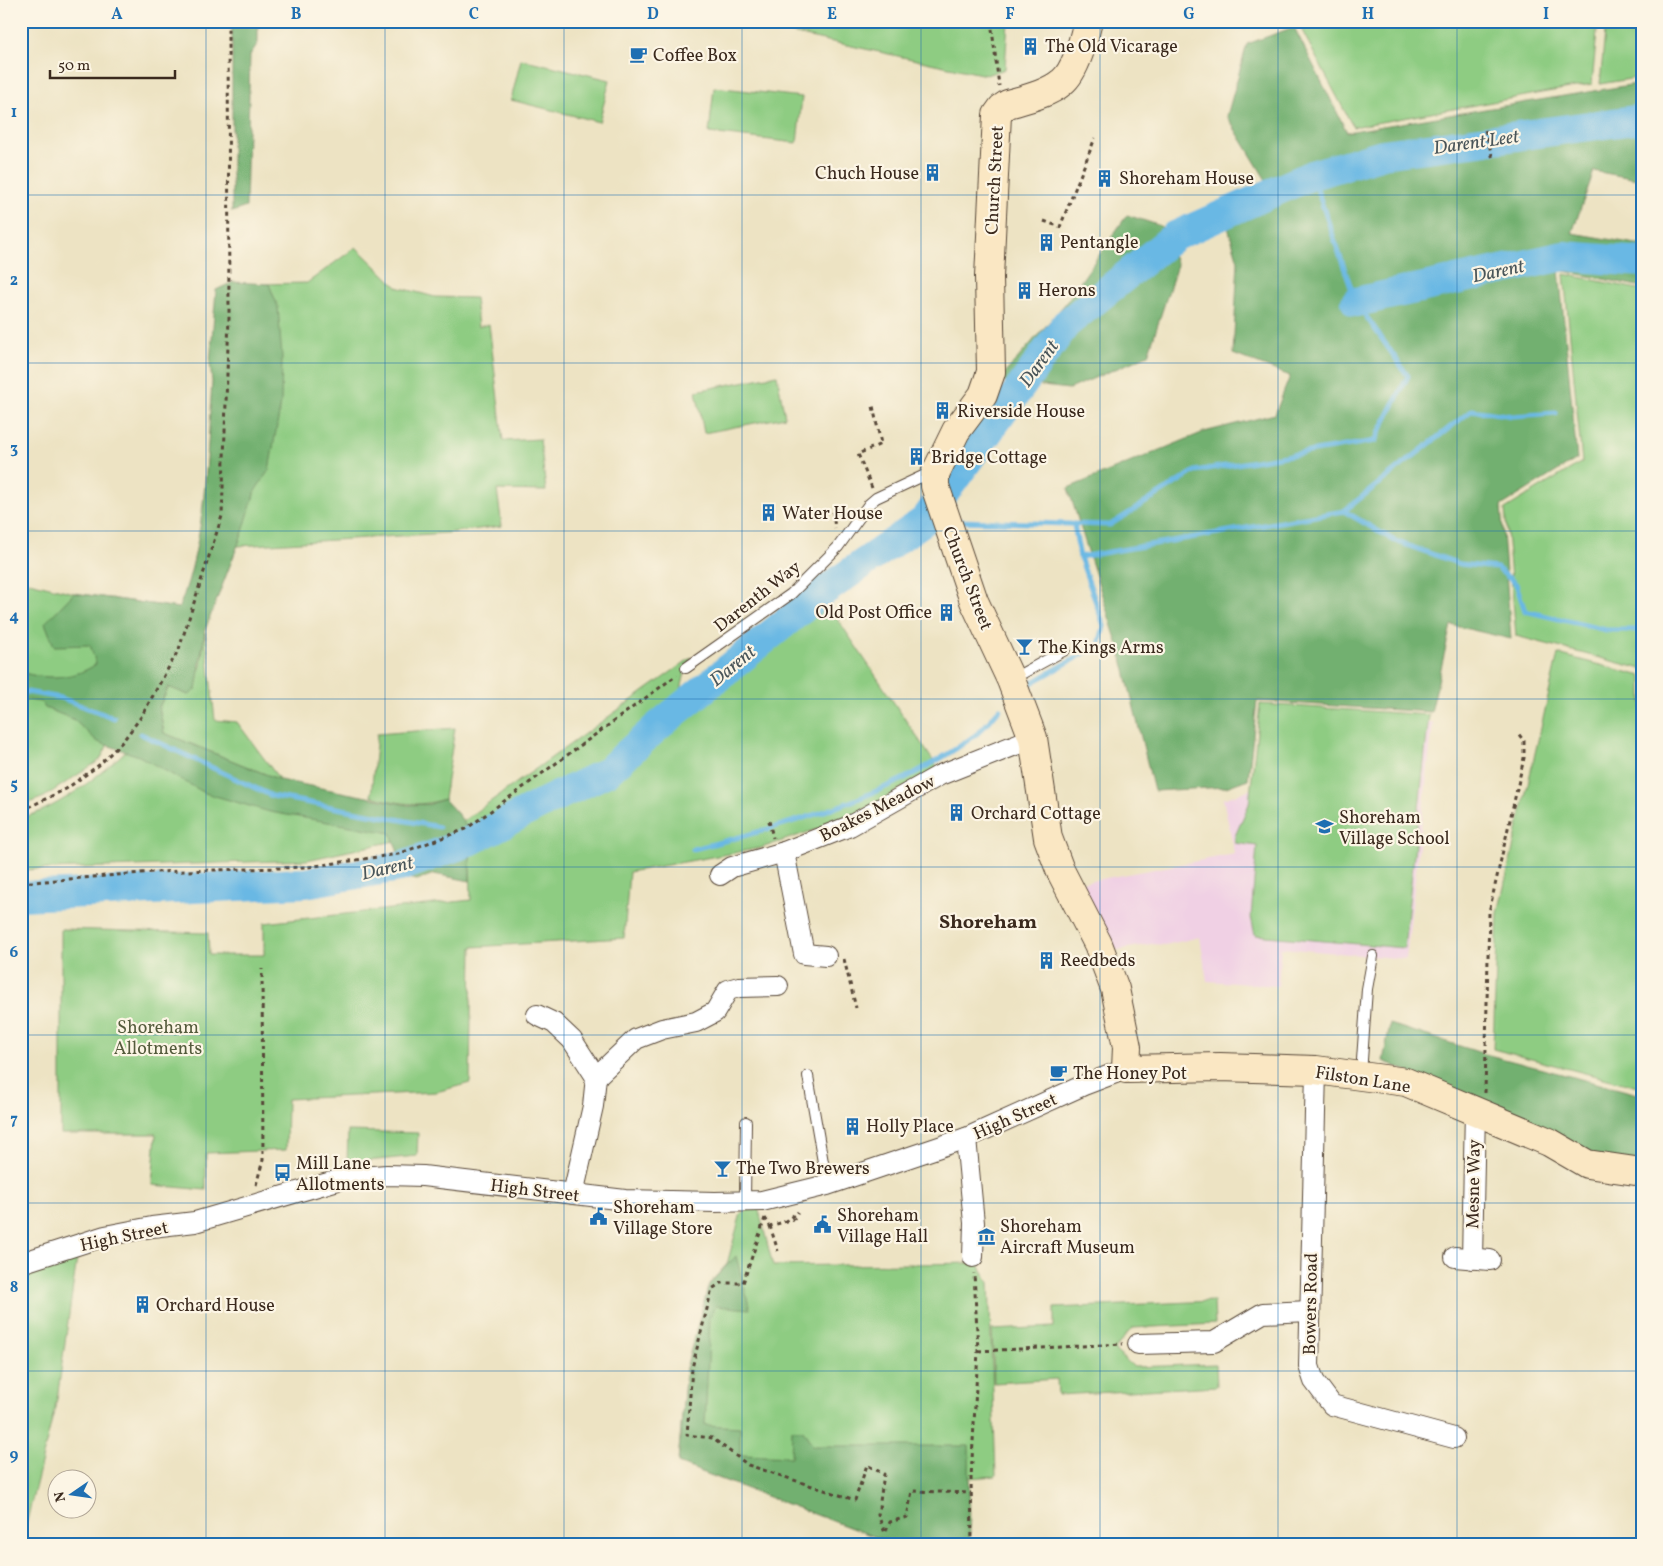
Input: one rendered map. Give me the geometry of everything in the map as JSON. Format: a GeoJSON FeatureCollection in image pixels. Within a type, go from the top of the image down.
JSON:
{"type":"FeatureCollection","features":[{"type":"Feature","properties":{"kind":"street"},"geometry":{"type":"LineString","coordinates":[[1017,101],[1057,86],[1067,78],[1082,45],[1088,21]]}},
{"type":"Feature","properties":{"kind":"street","name":"Church Street"},"geometry":{"type":"LineString","coordinates":[[1017,101],[998,111],[996,123],[989,277],[991,372],[983,394],[956,431],[935,480],[953,542],[974,601],[1011,680],[1033,738],[1048,838],[1060,870],[1098,944],[1115,988],[1127,1047],[1126,1069]]}},
{"type":"Feature","properties":{"kind":"street","name":"Boakes Meadow"},"geometry":{"type":"LineString","coordinates":[[720,875],[732,867],[779,845],[850,826],[940,776],[1033,738]]}},
{"type":"Feature","properties":{"kind":"street"},"geometry":{"type":"LineString","coordinates":[[779,845],[804,954],[826,956]]}},
{"type":"Feature","properties":{"kind":"street"},"geometry":{"type":"LineString","coordinates":[[596,1076],[636,1039],[662,1029],[696,1022],[714,1012],[728,990],[738,987],[778,986]]}},
{"type":"Feature","properties":{"kind":"street"},"geometry":{"type":"LineString","coordinates":[[537,1015],[554,1023],[572,1040],[596,1076],[593,1106],[573,1194]]}},
{"type":"Feature","properties":{"kind":"street","name":"Filston Lane"},"geometry":{"type":"LineString","coordinates":[[1126,1069],[1210,1067],[1316,1070],[1406,1082],[1549,1142],[1587,1164],[1642,1172]]}},
{"type":"Feature","properties":{"kind":"street","name":"High Street"},"geometry":{"type":"LineString","coordinates":[[21,1263],[105,1236],[152,1227],[195,1222],[345,1178],[386,1175],[423,1176],[625,1200],[762,1201],[827,1185],[966,1138],[1084,1085],[1126,1069]]}},
{"type":"Feature","properties":{"kind":"street","name":"Bowers Road"},"geometry":{"type":"LineString","coordinates":[[1316,1070],[1308,1366],[1314,1381],[1332,1405],[1454,1438]]}},
{"type":"Feature","properties":{"kind":"street","name":"Mesne Way"},"geometry":{"type":"LineString","coordinates":[[1472,1259],[1480,1112]]}},
{"type":"Feature","properties":{"kind":"street"},"geometry":{"type":"LineString","coordinates":[[966,1138],[974,1223],[973,1257]]}},
{"type":"Feature","properties":{"kind":"street"},"geometry":{"type":"LineString","coordinates":[[1138,1344],[1214,1342],[1262,1313],[1310,1311]]}},
{"type":"Feature","properties":{"kind":"lane","name":"Darenth Way"},"geometry":{"type":"LineString","coordinates":[[686,668],[792,594],[838,547],[869,504],[876,498],[925,475],[935,480]]}},
{"type":"Feature","properties":{"kind":"lane"},"geometry":{"type":"LineString","coordinates":[[1011,680],[1064,650]]}},
{"type":"Feature","properties":{"kind":"lane"},"geometry":{"type":"LineString","coordinates":[[1361,1075],[1365,1008],[1373,956]]}},
{"type":"Feature","properties":{"kind":"lane"},"geometry":{"type":"LineString","coordinates":[[808,1076],[827,1185]]}},
{"type":"Feature","properties":{"kind":"lane"},"geometry":{"type":"LineString","coordinates":[[745,1201],[746,1122]]}},
{"type":"Feature","properties":{"kind":"path"},"geometry":{"type":"LineString","coordinates":[[21,811],[66,789],[99,765],[123,741],[141,717],[179,650],[222,516],[229,317],[228,21]]}},
{"type":"Feature","properties":{"kind":"path"},"geometry":{"type":"LineString","coordinates":[[991,21],[999,88],[1017,101]]}},
{"type":"Feature","properties":{"kind":"path"},"geometry":{"type":"LineString","coordinates":[[1485,130],[1493,159]]}},
{"type":"Feature","properties":{"kind":"path"},"geometry":{"type":"LineString","coordinates":[[1044,221],[1060,227],[1094,138]]}},
{"type":"Feature","properties":{"kind":"path"},"geometry":{"type":"LineString","coordinates":[[873,406],[882,444],[858,454],[876,498]]}},
{"type":"Feature","properties":{"kind":"path"},"geometry":{"type":"LineString","coordinates":[[21,883],[154,872],[308,867],[398,854],[466,829],[686,668]]}},
{"type":"Feature","properties":{"kind":"path"},"geometry":{"type":"LineString","coordinates":[[1480,1112],[1489,912],[1524,758],[1524,741],[1517,732]]}},
{"type":"Feature","properties":{"kind":"path"},"geometry":{"type":"LineString","coordinates":[[769,822],[779,845]]}},
{"type":"Feature","properties":{"kind":"path"},"geometry":{"type":"LineString","coordinates":[[826,956],[844,959],[856,1008]]}},
{"type":"Feature","properties":{"kind":"path"},"geometry":{"type":"LineString","coordinates":[[252,1205],[262,1160],[262,969]]}},
{"type":"Feature","properties":{"kind":"path"},"geometry":{"type":"LineString","coordinates":[[765,1218],[743,1283],[721,1283],[712,1290],[692,1368],[687,1435],[712,1438],[748,1465],[854,1500],[867,1465],[884,1474],[878,1516],[885,1533],[890,1522],[907,1517],[912,1491],[971,1493]]}},
{"type":"Feature","properties":{"kind":"path"},"geometry":{"type":"LineString","coordinates":[[770,1226],[778,1251]]}},
{"type":"Feature","properties":{"kind":"path"},"geometry":{"type":"LineString","coordinates":[[972,1545],[971,1493],[978,1351],[973,1257]]}},
{"type":"Feature","properties":{"kind":"path"},"geometry":{"type":"LineString","coordinates":[[978,1351],[1138,1344]]}},
{"type":"Feature","properties":{"kind":"shaded area","name":"Shoreham Village School"},"geometry":{"type":"Polygon","coordinates":[[[1260,712],[1433,723],[1406,959],[1281,948],[1278,986],[1207,981],[1200,937],[1165,945],[1151,944],[1111,951],[1074,884],[1235,854],[1223,799],[1251,789],[1260,712]]]}},
{"type":"Feature","properties":{"kind":"green space"},"geometry":{"type":"Polygon","coordinates":[[[232,21],[258,21],[258,43],[250,55],[246,207],[232,212],[232,21]]]}},
{"type":"Feature","properties":{"kind":"green space"},"geometry":{"type":"Polygon","coordinates":[[[770,21],[1008,21],[1005,69],[986,75],[791,33],[770,21]]]}},
{"type":"Feature","properties":{"kind":"green space"},"geometry":{"type":"Polygon","coordinates":[[[1297,21],[1598,21],[1592,84],[1353,127],[1297,21]]]}},
{"type":"Feature","properties":{"kind":"green space"},"geometry":{"type":"Polygon","coordinates":[[[1606,21],[1642,21],[1642,77],[1600,84],[1606,21]]]}},
{"type":"Feature","properties":{"kind":"green space"},"geometry":{"type":"Polygon","coordinates":[[[1294,27],[1347,132],[1642,83],[1642,180],[1594,171],[1572,233],[1642,245],[1642,287],[1559,270],[1577,459],[1501,506],[1511,639],[1451,625],[1431,712],[1257,701],[1248,779],[1226,787],[1154,791],[1122,658],[1068,488],[1204,432],[1275,414],[1290,376],[1233,354],[1238,261],[1222,207],[1269,185],[1227,116],[1247,44],[1294,27]]]}},
{"type":"Feature","properties":{"kind":"green space"},"geometry":{"type":"Polygon","coordinates":[[[521,59],[610,80],[599,122],[511,100],[521,59]]]}},
{"type":"Feature","properties":{"kind":"green space"},"geometry":{"type":"Polygon","coordinates":[[[714,87],[802,97],[797,143],[709,133],[714,87]]]}},
{"type":"Feature","properties":{"kind":"green space"},"geometry":{"type":"Polygon","coordinates":[[[1127,215],[1161,226],[1177,265],[1148,355],[1069,389],[998,381],[1065,304],[1127,215]]]}},
{"type":"Feature","properties":{"kind":"green space"},"geometry":{"type":"Polygon","coordinates":[[[356,247],[397,287],[435,297],[475,298],[478,327],[489,324],[503,441],[540,439],[546,491],[497,490],[502,526],[447,533],[237,546],[260,325],[256,284],[307,283],[356,247]]]}},
{"type":"Feature","properties":{"kind":"green space"},"geometry":{"type":"Polygon","coordinates":[[[1564,274],[1642,290],[1642,669],[1516,636],[1505,509],[1582,462],[1564,274]]]}},
{"type":"Feature","properties":{"kind":"green space"},"geometry":{"type":"Polygon","coordinates":[[[233,282],[269,284],[278,307],[282,357],[281,403],[269,470],[255,491],[243,532],[205,630],[196,690],[189,695],[168,687],[159,707],[164,733],[280,780],[408,805],[430,804],[444,799],[461,818],[466,828],[470,850],[470,881],[434,874],[417,880],[407,878],[391,833],[270,812],[205,793],[139,756],[98,742],[73,719],[45,708],[41,702],[21,699],[21,672],[30,675],[60,677],[79,673],[96,664],[90,645],[54,646],[45,623],[74,593],[179,608],[195,553],[204,497],[212,382],[210,363],[216,290],[233,282]]]}},
{"type":"Feature","properties":{"kind":"green space"},"geometry":{"type":"Polygon","coordinates":[[[777,375],[785,417],[704,433],[696,391],[777,375]]]}},
{"type":"Feature","properties":{"kind":"green space"},"geometry":{"type":"Polygon","coordinates":[[[21,580],[74,593],[178,608],[100,760],[44,797],[21,806],[21,580]]]}},
{"type":"Feature","properties":{"kind":"green space","name":"Shoreham Allotments"},"geometry":{"type":"Polygon","coordinates":[[[826,602],[938,768],[847,819],[761,848],[629,872],[624,938],[472,947],[470,1083],[436,1092],[287,1099],[286,1150],[206,1153],[206,1190],[152,1185],[156,1134],[61,1134],[61,929],[208,933],[209,955],[264,955],[264,923],[471,900],[470,851],[538,813],[613,779],[663,734],[826,602]]]}},
{"type":"Feature","properties":{"kind":"green space"},"geometry":{"type":"Polygon","coordinates":[[[205,630],[215,720],[237,722],[280,780],[164,733],[159,707],[169,687],[188,695],[201,666],[205,630]]]}},
{"type":"Feature","properties":{"kind":"green space"},"geometry":{"type":"Polygon","coordinates":[[[1558,654],[1642,676],[1642,1088],[1493,1049],[1498,913],[1558,654]]]}},
{"type":"Feature","properties":{"kind":"green space"},"geometry":{"type":"Polygon","coordinates":[[[692,657],[686,668],[679,699],[601,767],[488,823],[466,829],[463,821],[692,657]]]}},
{"type":"Feature","properties":{"kind":"green space","name":"Shoreham Village School"},"geometry":{"type":"Polygon","coordinates":[[[1260,704],[1429,715],[1404,948],[1255,935],[1251,917],[1257,846],[1235,843],[1235,836],[1249,804],[1260,704]]]}},
{"type":"Feature","properties":{"kind":"green space"},"geometry":{"type":"Polygon","coordinates":[[[455,728],[444,799],[434,802],[408,804],[371,796],[377,734],[455,728]]]}},
{"type":"Feature","properties":{"kind":"green space"},"geometry":{"type":"Polygon","coordinates":[[[132,745],[413,837],[307,860],[21,870],[21,818],[50,807],[65,798],[95,778],[132,745]]]}},
{"type":"Feature","properties":{"kind":"green space"},"geometry":{"type":"Polygon","coordinates":[[[1390,1024],[1485,1054],[1642,1095],[1642,1163],[1591,1156],[1493,1108],[1383,1061],[1390,1024]]]}},
{"type":"Feature","properties":{"kind":"green space"},"geometry":{"type":"Polygon","coordinates":[[[348,1131],[418,1133],[417,1156],[347,1163],[348,1131]]]}},
{"type":"Feature","properties":{"kind":"green space"},"geometry":{"type":"Polygon","coordinates":[[[758,1206],[773,1266],[978,1263],[989,1282],[996,1476],[968,1478],[970,1545],[897,1545],[678,1463],[686,1368],[709,1284],[727,1264],[741,1213],[758,1206]]]}},
{"type":"Feature","properties":{"kind":"green space"},"geometry":{"type":"Polygon","coordinates":[[[78,1251],[57,1399],[21,1545],[21,1269],[78,1251]]]}},
{"type":"Feature","properties":{"kind":"green space"},"geometry":{"type":"Polygon","coordinates":[[[736,1256],[750,1309],[716,1306],[710,1317],[705,1425],[740,1427],[740,1455],[791,1457],[792,1430],[803,1430],[813,1446],[969,1446],[970,1545],[897,1545],[678,1463],[686,1368],[709,1284],[736,1256]]]}},
{"type":"Feature","properties":{"kind":"green space"},"geometry":{"type":"Polygon","coordinates":[[[1214,1301],[1215,1324],[1132,1328],[1114,1350],[1134,1367],[1216,1364],[1217,1386],[1058,1395],[1057,1379],[994,1383],[992,1330],[1054,1327],[1054,1308],[1214,1301]]]}},
{"type":"Feature","properties":{"kind":"waterway","name":"Darent"},"geometry":{"type":"LineString","coordinates":[[21,896],[305,883],[400,867],[466,843],[607,772],[657,727],[824,591],[925,520],[1066,324],[1175,236],[1312,175],[1383,154],[1642,119]]}},
{"type":"Feature","properties":{"kind":"waterway"},"geometry":{"type":"LineString","coordinates":[[957,521],[1110,525],[1195,471],[1375,441],[1408,376],[1356,302],[1312,175]]}},
{"type":"Feature","properties":{"kind":"waterway","name":"Darent"},"geometry":{"type":"LineString","coordinates":[[1356,302],[1564,256],[1642,262]]}},
{"type":"Feature","properties":{"kind":"waterway"},"geometry":{"type":"LineString","coordinates":[[1080,557],[1344,511],[1472,410],[1513,416],[1556,413]]}},
{"type":"Feature","properties":{"kind":"waterway"},"geometry":{"type":"LineString","coordinates":[[1344,511],[1395,541],[1460,564],[1497,568],[1516,584],[1525,611],[1606,630],[1642,630]]}},
{"type":"Feature","properties":{"kind":"waterway"},"geometry":{"type":"LineString","coordinates":[[925,520],[938,521]]}},
{"type":"Feature","properties":{"kind":"waterway"},"geometry":{"type":"LineString","coordinates":[[1026,686],[1099,645],[1104,626],[1080,557],[1074,525]]}},
{"type":"Feature","properties":{"kind":"waterway"},"geometry":{"type":"LineString","coordinates":[[21,691],[61,698],[114,718]]}},
{"type":"Feature","properties":{"kind":"waterway"},"geometry":{"type":"LineString","coordinates":[[693,849],[802,819],[875,792],[943,757],[978,733],[1000,709]]}},
{"type":"Feature","properties":{"kind":"waterway"},"geometry":{"type":"LineString","coordinates":[[141,734],[272,796],[439,827]]}},
{"type":"Feature","properties":{"kind":"place","name":"The Old Vicarage"},"geometry":{"type":"Point","coordinates":[1031,46]}},
{"type":"Feature","properties":{"kind":"place","name":"Coffee Box"},"geometry":{"type":"Point","coordinates":[639,55]}},
{"type":"Feature","properties":{"kind":"place","name":"Chuch House"},"geometry":{"type":"Point","coordinates":[933,173]}},
{"type":"Feature","properties":{"kind":"place","name":"Shoreham House"},"geometry":{"type":"Point","coordinates":[1105,178]}},
{"type":"Feature","properties":{"kind":"place","name":"Pentangle"},"geometry":{"type":"Point","coordinates":[1046,242]}},
{"type":"Feature","properties":{"kind":"place","name":"Herons"},"geometry":{"type":"Point","coordinates":[1024,290]}},
{"type":"Feature","properties":{"kind":"place","name":"Riverside House"},"geometry":{"type":"Point","coordinates":[943,411]}},
{"type":"Feature","properties":{"kind":"place","name":"Bridge Cottage"},"geometry":{"type":"Point","coordinates":[917,457]}},
{"type":"Feature","properties":{"kind":"place","name":"Water House"},"geometry":{"type":"Point","coordinates":[768,513]}},
{"type":"Feature","properties":{"kind":"place","name":"Old Post Office"},"geometry":{"type":"Point","coordinates":[946,612]}},
{"type":"Feature","properties":{"kind":"place","name":"The Kings Arms"},"geometry":{"type":"Point","coordinates":[1024,647]}},
{"type":"Feature","properties":{"kind":"place","name":"Orchard Cottage"},"geometry":{"type":"Point","coordinates":[957,813]}},
{"type":"Feature","properties":{"kind":"place","name":"Shoreham Village School"},"geometry":{"type":"Point","coordinates":[1325,827]}},
{"type":"Feature","properties":{"kind":"place","name":"Reedbeds"},"geometry":{"type":"Point","coordinates":[1046,960]}},
{"type":"Feature","properties":{"kind":"place","name":"The Honey Pot"},"geometry":{"type":"Point","coordinates":[1059,1073]}},
{"type":"Feature","properties":{"kind":"place","name":"Holly Place"},"geometry":{"type":"Point","coordinates":[852,1126]}},
{"type":"Feature","properties":{"kind":"place","name":"The Two Brewers"},"geometry":{"type":"Point","coordinates":[722,1168]}},
{"type":"Feature","properties":{"kind":"place","name":"Mill Lane Allotments"},"geometry":{"type":"Point","coordinates":[282,1173]}},
{"type":"Feature","properties":{"kind":"place","name":"Shoreham Village Store"},"geometry":{"type":"Point","coordinates":[599,1217]}},
{"type":"Feature","properties":{"kind":"place","name":"Shoreham Village Hall"},"geometry":{"type":"Point","coordinates":[823,1225]}},
{"type":"Feature","properties":{"kind":"place","name":"Shoreham Aircraft Museum"},"geometry":{"type":"Point","coordinates":[986,1236]}},
{"type":"Feature","properties":{"kind":"place","name":"Orchard House"},"geometry":{"type":"Point","coordinates":[142,1305]}},
{"type":"Feature","properties":{"kind":"district","name":"Shoreham"},"geometry":{"type":"Point","coordinates":[988,921]}},
{"type":"Feature","properties":{"kind":"water label","name":"Darent Leet"},"geometry":{"type":"Point","coordinates":[1476,141]}}]}
